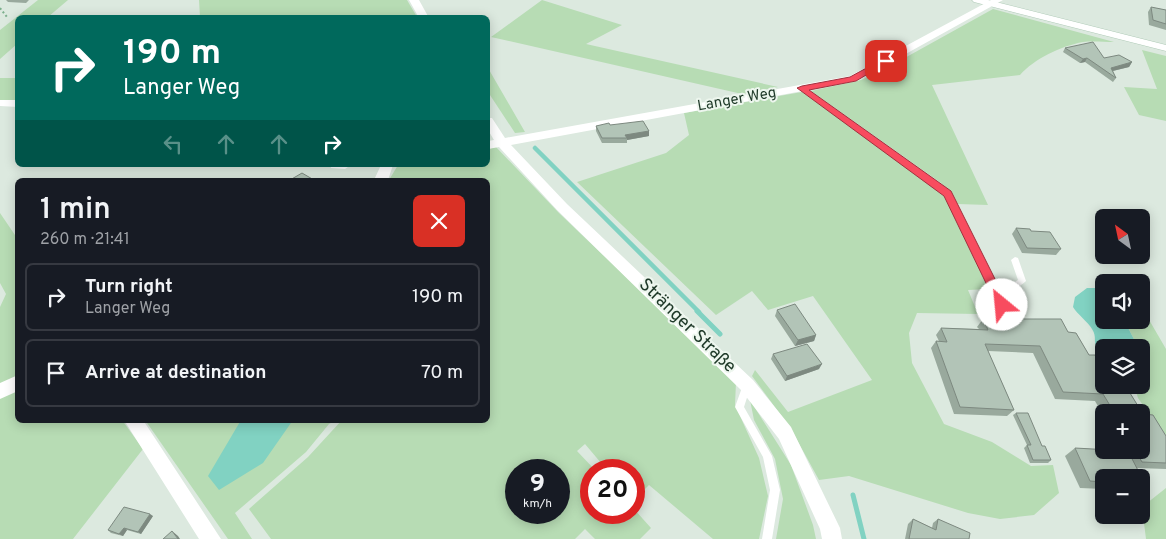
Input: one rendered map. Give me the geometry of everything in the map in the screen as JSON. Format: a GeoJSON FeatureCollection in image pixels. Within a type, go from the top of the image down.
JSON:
{"type":"FeatureCollection","features":[{"type":"Feature","properties":{"kind":"street"},"geometry":{"type":"LineString","coordinates":[[414,0],[422,15]]}},
{"type":"Feature","properties":{"kind":"street"},"geometry":{"type":"LineString","coordinates":[[977,0],[994,2],[1166,48]]}},
{"type":"Feature","properties":{"kind":"street","name":"Langer Weg"},"geometry":{"type":"LineString","coordinates":[[494,144],[853,79],[994,2]]}},
{"type":"Feature","properties":{"kind":"street"},"geometry":{"type":"LineString","coordinates":[[0,103],[15,104]]}},
{"type":"Feature","properties":{"kind":"street","name":"Stränger Straße"},"geometry":{"type":"LineString","coordinates":[[490,129],[494,144],[747,385],[785,433],[830,528],[832,539]]}},
{"type":"Feature","properties":{"kind":"street"},"geometry":{"type":"LineString","coordinates":[[0,391],[15,384]]}},
{"type":"Feature","properties":{"kind":"street"},"geometry":{"type":"LineString","coordinates":[[135,423],[211,539]]}},
{"type":"Feature","properties":{"kind":"lane"},"geometry":{"type":"LineString","coordinates":[[802,88],[948,194],[1002,305]]}},
{"type":"Feature","properties":{"kind":"lane"},"geometry":{"type":"LineString","coordinates":[[991,284],[1014,286],[1022,281],[1015,260]]}},
{"type":"Feature","properties":{"kind":"lane"},"geometry":{"type":"LineString","coordinates":[[747,385],[739,407],[767,456],[775,490],[767,539]]}},
{"type":"Feature","properties":{"kind":"path"},"geometry":{"type":"LineString","coordinates":[[0,8],[7,17]]}},
{"type":"Feature","properties":{"kind":"green space"},"geometry":{"type":"Polygon","coordinates":[[[38,0],[68,0],[50,15],[19,15],[38,0]]]}},
{"type":"Feature","properties":{"kind":"green space"},"geometry":{"type":"Polygon","coordinates":[[[199,0],[407,0],[416,15],[200,15],[199,0]]]}},
{"type":"Feature","properties":{"kind":"green space"},"geometry":{"type":"Polygon","coordinates":[[[542,0],[622,25],[586,44],[778,87],[742,94],[491,37],[542,0]]]}},
{"type":"Feature","properties":{"kind":"green space"},"geometry":{"type":"Polygon","coordinates":[[[993,9],[1114,42],[1083,42],[1066,47],[1048,54],[1020,75],[932,85],[988,205],[958,204],[952,194],[941,183],[811,91],[861,80],[993,9]]]}},
{"type":"Feature","properties":{"kind":"green space"},"geometry":{"type":"Polygon","coordinates":[[[15,18],[15,46],[0,59],[0,30],[15,18]]]}},
{"type":"Feature","properties":{"kind":"green space"},"geometry":{"type":"Polygon","coordinates":[[[1142,50],[1166,56],[1166,121],[1139,115],[1124,87],[1157,89],[1142,50]]]}},
{"type":"Feature","properties":{"kind":"green space"},"geometry":{"type":"Polygon","coordinates":[[[490,71],[525,132],[515,133],[490,95],[490,71]]]}},
{"type":"Feature","properties":{"kind":"green space"},"geometry":{"type":"Polygon","coordinates":[[[0,78],[15,78],[15,100],[0,100],[0,78]]]}},
{"type":"Feature","properties":{"kind":"green space"},"geometry":{"type":"Polygon","coordinates":[[[802,92],[945,197],[989,289],[968,290],[978,314],[917,313],[909,333],[912,363],[944,424],[992,442],[1031,466],[1053,465],[1059,493],[1034,515],[1000,519],[968,513],[849,476],[819,480],[791,429],[752,376],[755,370],[788,412],[872,380],[813,296],[768,310],[752,291],[716,315],[577,182],[666,153],[689,135],[684,113],[802,92]]]}},
{"type":"Feature","properties":{"kind":"green space"},"geometry":{"type":"Polygon","coordinates":[[[496,147],[559,213],[736,382],[735,405],[759,458],[768,496],[759,539],[713,539],[649,485],[645,489],[645,459],[598,459],[585,444],[577,451],[585,459],[580,459],[580,524],[645,524],[645,521],[651,528],[640,539],[595,539],[585,529],[575,539],[271,539],[249,509],[308,457],[339,423],[490,423],[490,178],[390,178],[397,167],[490,167],[490,148],[496,147]]]}},
{"type":"Feature","properties":{"kind":"green space"},"geometry":{"type":"Polygon","coordinates":[[[0,213],[15,235],[15,423],[124,423],[143,449],[73,539],[0,539],[0,307],[6,294],[0,283],[0,213]]]}},
{"type":"Feature","properties":{"kind":"green space"},"geometry":{"type":"Polygon","coordinates":[[[1150,321],[1166,349],[1166,439],[1150,416],[1150,404],[1142,404],[1137,394],[1150,394],[1150,339],[1134,339],[1129,329],[1150,329],[1150,321]]]}},
{"type":"Feature","properties":{"kind":"green space"},"geometry":{"type":"Polygon","coordinates":[[[750,400],[791,465],[813,525],[816,539],[776,539],[783,499],[775,459],[754,420],[750,400]]]}},
{"type":"Feature","properties":{"kind":"green space"},"geometry":{"type":"Polygon","coordinates":[[[147,423],[331,423],[306,452],[235,513],[252,539],[228,539],[147,423]]]}},
{"type":"Feature","properties":{"kind":"green space"},"geometry":{"type":"Polygon","coordinates":[[[1166,488],[1166,539],[1146,539],[1144,524],[1150,524],[1150,501],[1166,488]]]}},
{"type":"Feature","properties":{"kind":"water"},"geometry":{"type":"Polygon","coordinates":[[[1087,288],[1095,288],[1095,329],[1129,329],[1134,339],[1095,339],[1088,323],[1073,307],[1075,297],[1087,288]]]}},
{"type":"Feature","properties":{"kind":"water"},"geometry":{"type":"Polygon","coordinates":[[[239,423],[291,423],[263,463],[219,490],[208,476],[239,423]]]}},
{"type":"Feature","properties":{"kind":"building"},"geometry":{"type":"Polygon","coordinates":[[[1151,7],[1166,10],[1166,24],[1153,20],[1151,7]]]}},
{"type":"Feature","properties":{"kind":"building"},"geometry":{"type":"Polygon","coordinates":[[[1093,42],[1104,58],[1119,55],[1132,62],[1111,68],[1116,78],[1087,58],[1083,59],[1065,48],[1093,42]]]}},
{"type":"Feature","properties":{"kind":"building"},"geometry":{"type":"Polygon","coordinates":[[[643,121],[649,131],[625,135],[627,138],[602,138],[596,126],[609,123],[610,125],[643,121]]]}},
{"type":"Feature","properties":{"kind":"building"},"geometry":{"type":"Polygon","coordinates":[[[302,173],[311,178],[293,178],[302,173]]]}},
{"type":"Feature","properties":{"kind":"building"},"geometry":{"type":"Polygon","coordinates":[[[1016,228],[1050,232],[1061,249],[1027,248],[1016,228]]]}},
{"type":"Feature","properties":{"kind":"building"},"geometry":{"type":"Polygon","coordinates":[[[795,304],[816,335],[798,340],[777,310],[795,304]]]}},
{"type":"Feature","properties":{"kind":"building"},"geometry":{"type":"Polygon","coordinates":[[[983,319],[1061,319],[1068,332],[1076,333],[1089,355],[1095,355],[1095,394],[1063,392],[1040,346],[985,344],[1014,410],[960,407],[936,341],[947,342],[941,328],[988,330],[983,319]]]}},
{"type":"Feature","properties":{"kind":"building"},"geometry":{"type":"Polygon","coordinates":[[[807,344],[822,364],[787,376],[773,354],[807,344]]]}},
{"type":"Feature","properties":{"kind":"building"},"geometry":{"type":"Polygon","coordinates":[[[1103,394],[1131,394],[1137,404],[1109,404],[1103,394]]]}},
{"type":"Feature","properties":{"kind":"building"},"geometry":{"type":"Polygon","coordinates":[[[1016,413],[1028,413],[1042,446],[1045,446],[1051,460],[1033,460],[1027,445],[1031,445],[1016,413]]]}},
{"type":"Feature","properties":{"kind":"building"},"geometry":{"type":"Polygon","coordinates":[[[1150,415],[1153,415],[1166,436],[1166,463],[1142,462],[1140,459],[1150,459],[1150,415]]]}},
{"type":"Feature","properties":{"kind":"building"},"geometry":{"type":"Polygon","coordinates":[[[1075,448],[1095,449],[1095,459],[1132,459],[1137,469],[1095,469],[1095,481],[1090,481],[1075,448]]]}},
{"type":"Feature","properties":{"kind":"building"},"geometry":{"type":"Polygon","coordinates":[[[124,507],[150,514],[138,532],[124,528],[119,534],[108,530],[124,507]]]}},
{"type":"Feature","properties":{"kind":"building"},"geometry":{"type":"Polygon","coordinates":[[[913,519],[936,530],[938,519],[970,533],[969,539],[909,539],[913,519]]]}},
{"type":"Feature","properties":{"kind":"building"},"geometry":{"type":"Polygon","coordinates":[[[172,531],[178,539],[163,539],[172,531]]]}},
{"type":"Feature","properties":{"kind":"waterway"},"geometry":{"type":"LineString","coordinates":[[535,148],[699,312]]}},
{"type":"Feature","properties":{"kind":"waterway"},"geometry":{"type":"LineString","coordinates":[[697,311],[720,334]]}},
{"type":"Feature","properties":{"kind":"waterway"},"geometry":{"type":"LineString","coordinates":[[853,495],[864,539]]}},
{"type":"Feature","properties":{"kind":"route"},"geometry":{"type":"LineString","coordinates":[[886,61],[853,79],[802,88],[948,194],[1002,305]]}}]}
